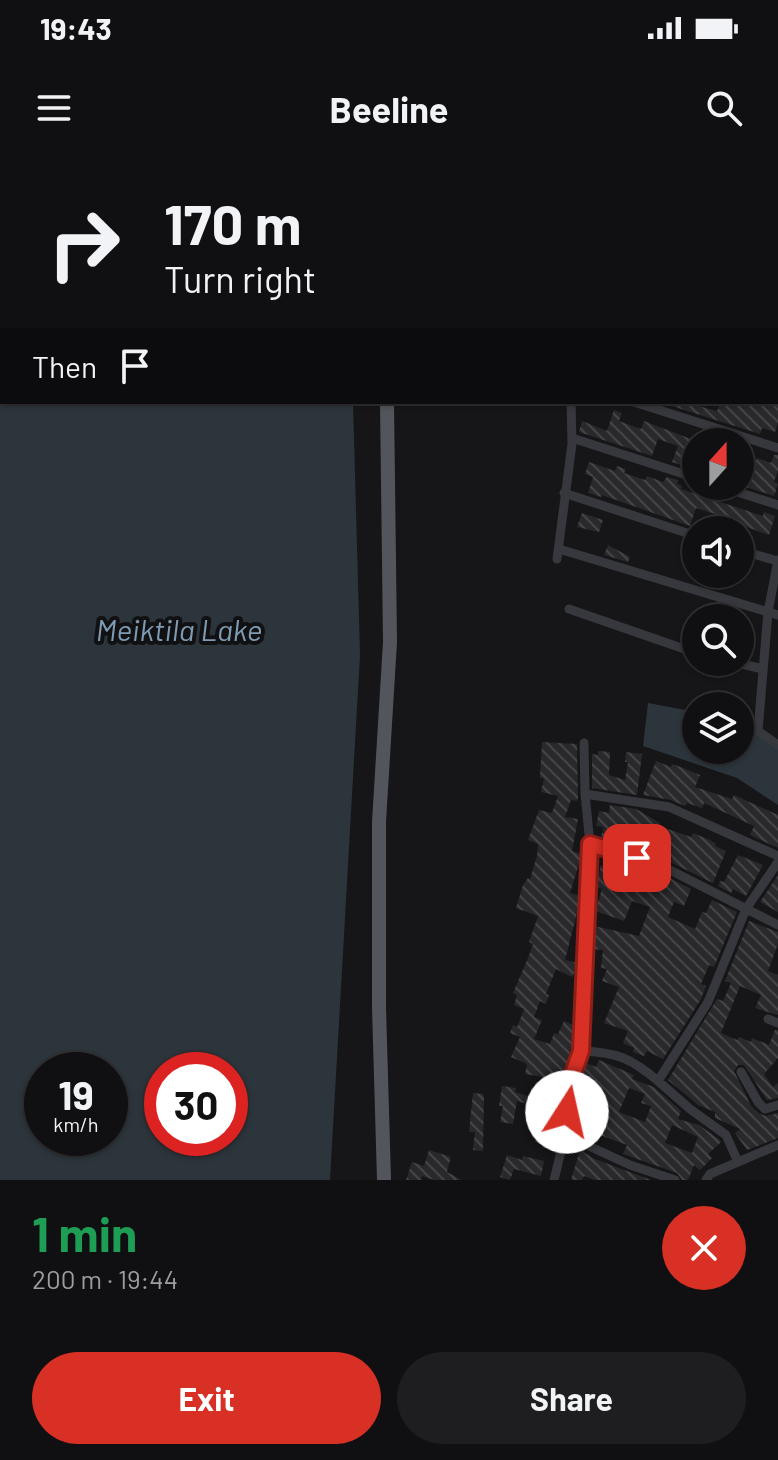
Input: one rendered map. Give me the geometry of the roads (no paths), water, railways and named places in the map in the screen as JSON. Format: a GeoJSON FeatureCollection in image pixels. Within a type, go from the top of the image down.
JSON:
{"type":"FeatureCollection","features":[{"type":"Feature","properties":{"kind":"main road"},"geometry":{"type":"LineString","coordinates":[[384,1180],[379,1007],[379,822],[390,642],[387,404]]}},
{"type":"Feature","properties":{"kind":"street"},"geometry":{"type":"LineString","coordinates":[[571,404],[572,438],[558,554],[773,613]]}},
{"type":"Feature","properties":{"kind":"street"},"geometry":{"type":"LineString","coordinates":[[640,404],[778,448]]}},
{"type":"Feature","properties":{"kind":"street"},"geometry":{"type":"LineString","coordinates":[[572,438],[682,473]]}},
{"type":"Feature","properties":{"kind":"street"},"geometry":{"type":"LineString","coordinates":[[564,493],[682,531]]}},
{"type":"Feature","properties":{"kind":"street"},"geometry":{"type":"LineString","coordinates":[[754,497],[778,505]]}},
{"type":"Feature","properties":{"kind":"street"},"geometry":{"type":"LineString","coordinates":[[754,554],[778,561],[758,731],[778,745]]}},
{"type":"Feature","properties":{"kind":"street"},"geometry":{"type":"LineString","coordinates":[[569,609],[682,648]]}},
{"type":"Feature","properties":{"kind":"street"},"geometry":{"type":"LineString","coordinates":[[754,667],[763,669]]}},
{"type":"Feature","properties":{"kind":"street"},"geometry":{"type":"LineString","coordinates":[[554,1180],[565,1135],[568,1088],[581,1051],[590,844],[584,743]]}},
{"type":"Feature","properties":{"kind":"street"},"geometry":{"type":"LineString","coordinates":[[585,794],[669,807],[778,859],[746,909],[708,1002],[658,1081]]}},
{"type":"Feature","properties":{"kind":"street"},"geometry":{"type":"LineString","coordinates":[[590,844],[660,865],[778,925]]}},
{"type":"Feature","properties":{"kind":"street"},"geometry":{"type":"LineString","coordinates":[[581,1051],[608,1052],[640,1065],[690,1109],[726,1135],[738,1162]]}},
{"type":"Feature","properties":{"kind":"street"},"geometry":{"type":"LineString","coordinates":[[741,1072],[765,1109],[778,1105]]}},
{"type":"Feature","properties":{"kind":"street"},"geometry":{"type":"LineString","coordinates":[[565,1135],[630,1165],[675,1180]]}},
{"type":"Feature","properties":{"kind":"street"},"geometry":{"type":"LineString","coordinates":[[706,1180],[710,1174],[778,1145]]}},
{"type":"Feature","properties":{"kind":"water","name":"Meiktila Lake"},"geometry":{"type":"Polygon","coordinates":[[[0,404],[353,404],[360,655],[330,1180],[0,1180],[0,404]]]}},
{"type":"Feature","properties":{"kind":"water"},"geometry":{"type":"Polygon","coordinates":[[[648,703],[682,709],[682,759],[643,746],[648,703]]]}},
{"type":"Feature","properties":{"kind":"water"},"geometry":{"type":"Polygon","coordinates":[[[754,733],[778,749],[778,805],[737,778],[696,764],[754,764],[754,733]]]}}]}
